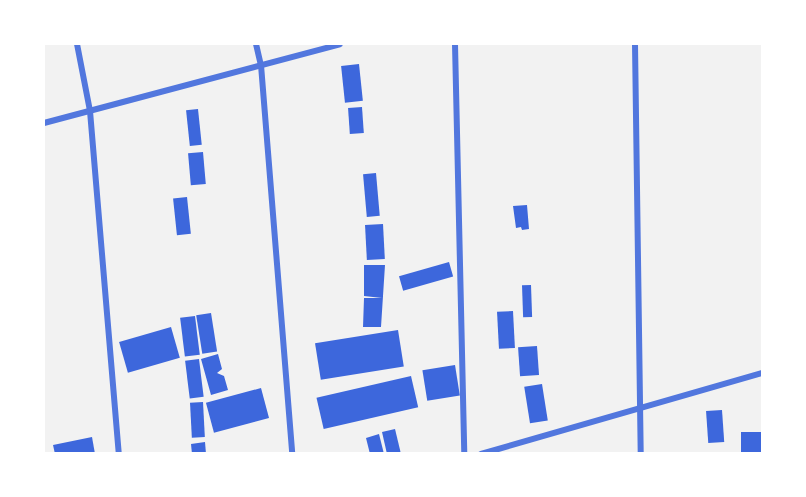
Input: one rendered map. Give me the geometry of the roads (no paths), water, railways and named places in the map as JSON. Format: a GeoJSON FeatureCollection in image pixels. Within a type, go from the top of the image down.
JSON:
{"type":"FeatureCollection","features":[{"type":"Feature","properties":{"kind":"street"},"geometry":{"type":"LineString","coordinates":[[77,44],[90,111],[119,453]]}},
{"type":"Feature","properties":{"kind":"street"},"geometry":{"type":"LineString","coordinates":[[256,44],[261,65],[292,453]]}},
{"type":"Feature","properties":{"kind":"street"},"geometry":{"type":"LineString","coordinates":[[44,123],[339,44]]}},
{"type":"Feature","properties":{"kind":"street"},"geometry":{"type":"LineString","coordinates":[[455,44],[464,453]]}},
{"type":"Feature","properties":{"kind":"street"},"geometry":{"type":"LineString","coordinates":[[635,44],[641,453]]}},
{"type":"Feature","properties":{"kind":"street"},"geometry":{"type":"LineString","coordinates":[[481,453],[762,374]]}}]}
